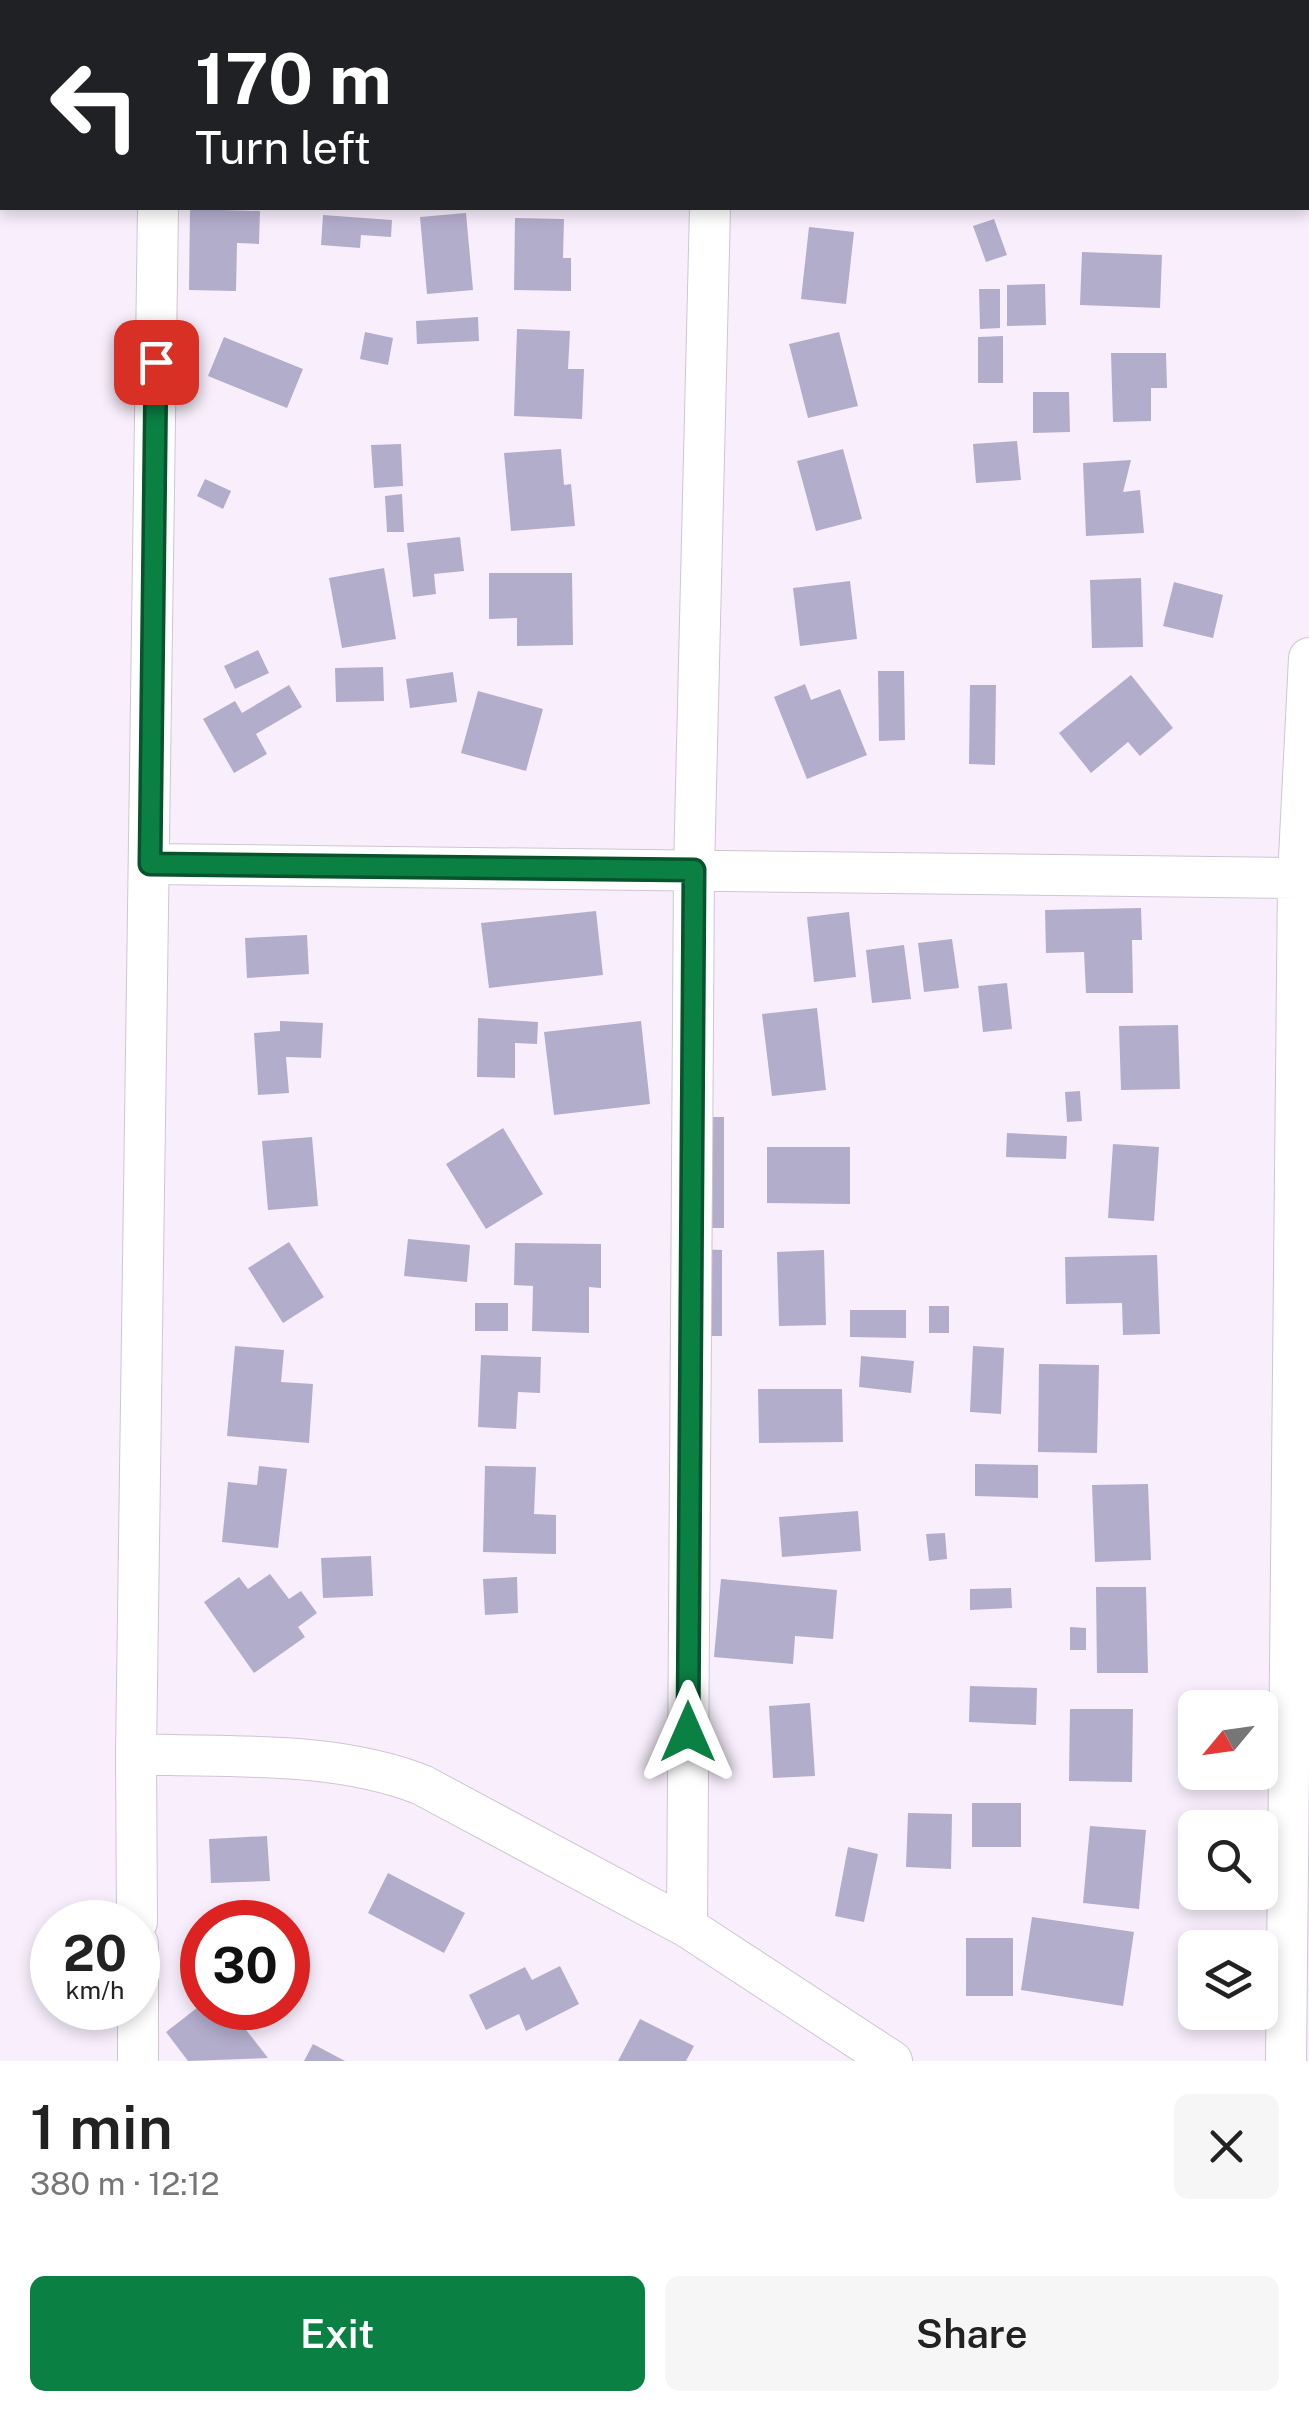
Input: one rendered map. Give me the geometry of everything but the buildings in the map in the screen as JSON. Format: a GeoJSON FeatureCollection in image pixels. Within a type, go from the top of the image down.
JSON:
{"type":"FeatureCollection","features":[{"type":"Feature","properties":{"kind":"street"},"geometry":{"type":"LineString","coordinates":[[137,1900],[158,210]]}},
{"type":"Feature","properties":{"kind":"street"},"geometry":{"type":"LineString","coordinates":[[687,1927],[694,870],[710,210]]}},
{"type":"Feature","properties":{"kind":"street"},"geometry":{"type":"LineString","coordinates":[[1295,2044],[1298,878],[1309,658]]}},
{"type":"Feature","properties":{"kind":"street"},"geometry":{"type":"LineString","coordinates":[[150,864],[1298,878]]}},
{"type":"Feature","properties":{"kind":"street"},"geometry":{"type":"LineString","coordinates":[[136,1754],[342,1763],[382,1770],[422,1785],[687,1927],[892,2061]]}},
{"type":"Feature","properties":{"kind":"street"},"geometry":{"type":"LineString","coordinates":[[138,2030],[138,2061]]}},
{"type":"Feature","properties":{"kind":"route"},"geometry":{"type":"LineString","coordinates":[[156,362],[150,864],[694,870],[688,1732]]}}]}
